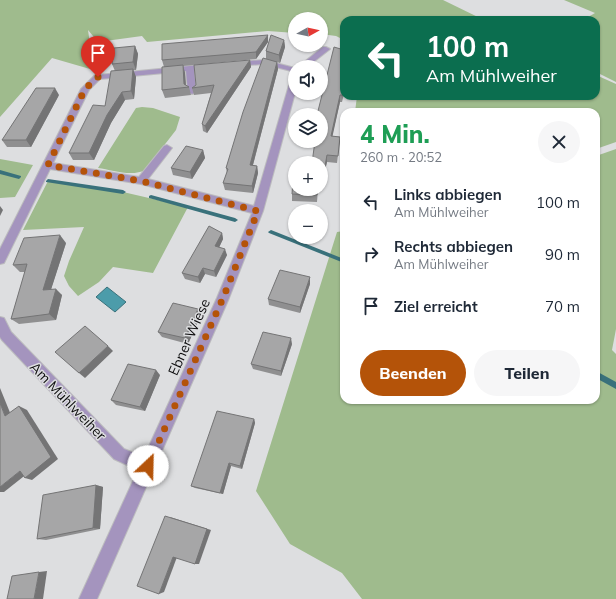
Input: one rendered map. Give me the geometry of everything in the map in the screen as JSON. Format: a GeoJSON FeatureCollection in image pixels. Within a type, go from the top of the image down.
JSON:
{"type":"FeatureCollection","features":[{"type":"Feature","properties":{"kind":"street"},"geometry":{"type":"LineString","coordinates":[[311,60],[322,52]]}},
{"type":"Feature","properties":{"kind":"street"},"geometry":{"type":"LineString","coordinates":[[0,260],[85,89],[98,77],[264,62],[288,68]]}},
{"type":"Feature","properties":{"kind":"street"},"geometry":{"type":"LineString","coordinates":[[190,68],[192,92]]}},
{"type":"Feature","properties":{"kind":"street","name":"Ebner Wiese"},"geometry":{"type":"LineString","coordinates":[[88,599],[223,298],[258,211],[289,100]]}},
{"type":"Feature","properties":{"kind":"street"},"geometry":{"type":"LineString","coordinates":[[141,181],[167,148]]}},
{"type":"Feature","properties":{"kind":"street"},"geometry":{"type":"LineString","coordinates":[[48,165],[141,181],[258,211]]}},
{"type":"Feature","properties":{"kind":"street","name":"Am Mühlweiher"},"geometry":{"type":"LineString","coordinates":[[0,322],[6,336],[119,454],[148,466]]}},
{"type":"Feature","properties":{"kind":"green space"},"geometry":{"type":"Polygon","coordinates":[[[0,0],[443,0],[476,16],[340,16],[340,38],[328,35],[328,12],[288,12],[288,32],[268,31],[147,42],[142,36],[98,42],[88,30],[91,51],[90,69],[52,58],[0,117],[0,0]]]}},
{"type":"Feature","properties":{"kind":"green space"},"geometry":{"type":"Polygon","coordinates":[[[564,0],[616,0],[616,82],[600,74],[600,16],[590,16],[595,13],[564,0]]]}},
{"type":"Feature","properties":{"kind":"green space"},"geometry":{"type":"Polygon","coordinates":[[[600,77],[616,84],[616,142],[600,148],[600,108],[356,108],[356,100],[600,100],[600,77]]]}},
{"type":"Feature","properties":{"kind":"green space"},"geometry":{"type":"Polygon","coordinates":[[[136,108],[153,108],[180,117],[176,130],[145,170],[128,173],[98,168],[136,108]]]}},
{"type":"Feature","properties":{"kind":"green space"},"geometry":{"type":"Polygon","coordinates":[[[616,149],[616,329],[612,350],[616,354],[616,599],[362,599],[342,573],[290,544],[256,491],[337,232],[340,232],[340,404],[600,404],[600,155],[616,149]]]}},
{"type":"Feature","properties":{"kind":"green space"},"geometry":{"type":"Polygon","coordinates":[[[0,159],[33,165],[15,197],[0,198],[0,159]]]}},
{"type":"Feature","properties":{"kind":"green space"},"geometry":{"type":"Polygon","coordinates":[[[48,181],[123,192],[188,207],[153,273],[113,267],[99,282],[78,296],[69,286],[64,276],[84,227],[23,230],[48,181]]]}},
{"type":"Feature","properties":{"kind":"water"},"geometry":{"type":"Polygon","coordinates":[[[107,287],[126,302],[115,312],[96,297],[107,287]]]}},
{"type":"Feature","properties":{"kind":"building"},"geometry":{"type":"Polygon","coordinates":[[[268,35],[256,52],[162,60],[162,44],[268,35]]]}},
{"type":"Feature","properties":{"kind":"building"},"geometry":{"type":"Polygon","coordinates":[[[271,35],[284,40],[279,55],[266,51],[271,35]]]}},
{"type":"Feature","properties":{"kind":"building"},"geometry":{"type":"Polygon","coordinates":[[[135,46],[133,62],[112,64],[114,48],[135,46]]]}},
{"type":"Feature","properties":{"kind":"building"},"geometry":{"type":"Polygon","coordinates":[[[334,47],[340,49],[340,95],[331,136],[340,137],[338,156],[313,156],[314,148],[328,148],[328,108],[319,108],[321,100],[328,100],[328,71],[334,47]]]}},
{"type":"Feature","properties":{"kind":"building"},"geometry":{"type":"Polygon","coordinates":[[[263,58],[277,62],[250,165],[257,166],[252,186],[223,183],[243,112],[263,58]]]}},
{"type":"Feature","properties":{"kind":"building"},"geometry":{"type":"Polygon","coordinates":[[[250,60],[205,126],[202,124],[214,85],[192,88],[196,85],[194,65],[250,60]]]}},
{"type":"Feature","properties":{"kind":"building"},"geometry":{"type":"Polygon","coordinates":[[[183,65],[184,84],[189,87],[162,90],[162,67],[183,65]]]}},
{"type":"Feature","properties":{"kind":"building"},"geometry":{"type":"Polygon","coordinates":[[[133,69],[131,91],[122,92],[107,115],[89,153],[69,153],[93,105],[105,106],[111,71],[133,69]]]}},
{"type":"Feature","properties":{"kind":"building"},"geometry":{"type":"Polygon","coordinates":[[[36,88],[55,88],[26,140],[2,140],[36,88]]]}},
{"type":"Feature","properties":{"kind":"building"},"geometry":{"type":"Polygon","coordinates":[[[186,146],[203,150],[190,172],[171,168],[186,146]]]}},
{"type":"Feature","properties":{"kind":"building"},"geometry":{"type":"Polygon","coordinates":[[[209,226],[222,233],[215,246],[225,249],[214,271],[203,268],[198,277],[182,273],[209,226]]]}},
{"type":"Feature","properties":{"kind":"building"},"geometry":{"type":"Polygon","coordinates":[[[60,235],[43,290],[56,289],[49,314],[11,319],[27,264],[13,265],[24,238],[60,235]]]}},
{"type":"Feature","properties":{"kind":"building"},"geometry":{"type":"Polygon","coordinates":[[[280,270],[310,277],[300,307],[268,299],[280,270]]]}},
{"type":"Feature","properties":{"kind":"building"},"geometry":{"type":"Polygon","coordinates":[[[173,303],[198,309],[185,338],[158,332],[173,303]]]}},
{"type":"Feature","properties":{"kind":"building"},"geometry":{"type":"Polygon","coordinates":[[[85,326],[108,346],[79,373],[55,352],[85,326]]]}},
{"type":"Feature","properties":{"kind":"building"},"geometry":{"type":"Polygon","coordinates":[[[263,332],[291,338],[281,371],[251,364],[263,332]]]}},
{"type":"Feature","properties":{"kind":"building"},"geometry":{"type":"Polygon","coordinates":[[[128,364],[156,370],[140,407],[111,400],[128,364]]]}},
{"type":"Feature","properties":{"kind":"building"},"geometry":{"type":"Polygon","coordinates":[[[0,403],[5,416],[19,406],[51,457],[25,478],[20,471],[0,487],[0,403]]]}},
{"type":"Feature","properties":{"kind":"building"},"geometry":{"type":"Polygon","coordinates":[[[217,411],[254,419],[240,466],[229,463],[220,493],[191,486],[217,411]]]}},
{"type":"Feature","properties":{"kind":"building"},"geometry":{"type":"Polygon","coordinates":[[[96,485],[93,528],[37,539],[43,495],[96,485]]]}},
{"type":"Feature","properties":{"kind":"building"},"geometry":{"type":"Polygon","coordinates":[[[165,516],[207,529],[195,564],[173,557],[159,594],[137,586],[165,516]]]}},
{"type":"Feature","properties":{"kind":"building"},"geometry":{"type":"Polygon","coordinates":[[[39,572],[34,599],[7,599],[12,576],[39,572]]]}},
{"type":"Feature","properties":{"kind":"waterway"},"geometry":{"type":"LineString","coordinates":[[0,172],[19,177]]}},
{"type":"Feature","properties":{"kind":"waterway"},"geometry":{"type":"LineString","coordinates":[[48,181],[123,192]]}},
{"type":"Feature","properties":{"kind":"waterway"},"geometry":{"type":"LineString","coordinates":[[151,197],[235,220]]}},
{"type":"Feature","properties":{"kind":"waterway"},"geometry":{"type":"LineString","coordinates":[[271,232],[340,259]]}},
{"type":"Feature","properties":{"kind":"waterway"},"geometry":{"type":"LineString","coordinates":[[600,376],[616,386]]}},
{"type":"Feature","properties":{"kind":"route"},"geometry":{"type":"LineString","coordinates":[[98,77],[85,89],[48,165],[141,181],[258,211],[223,298],[148,466]]}}]}
